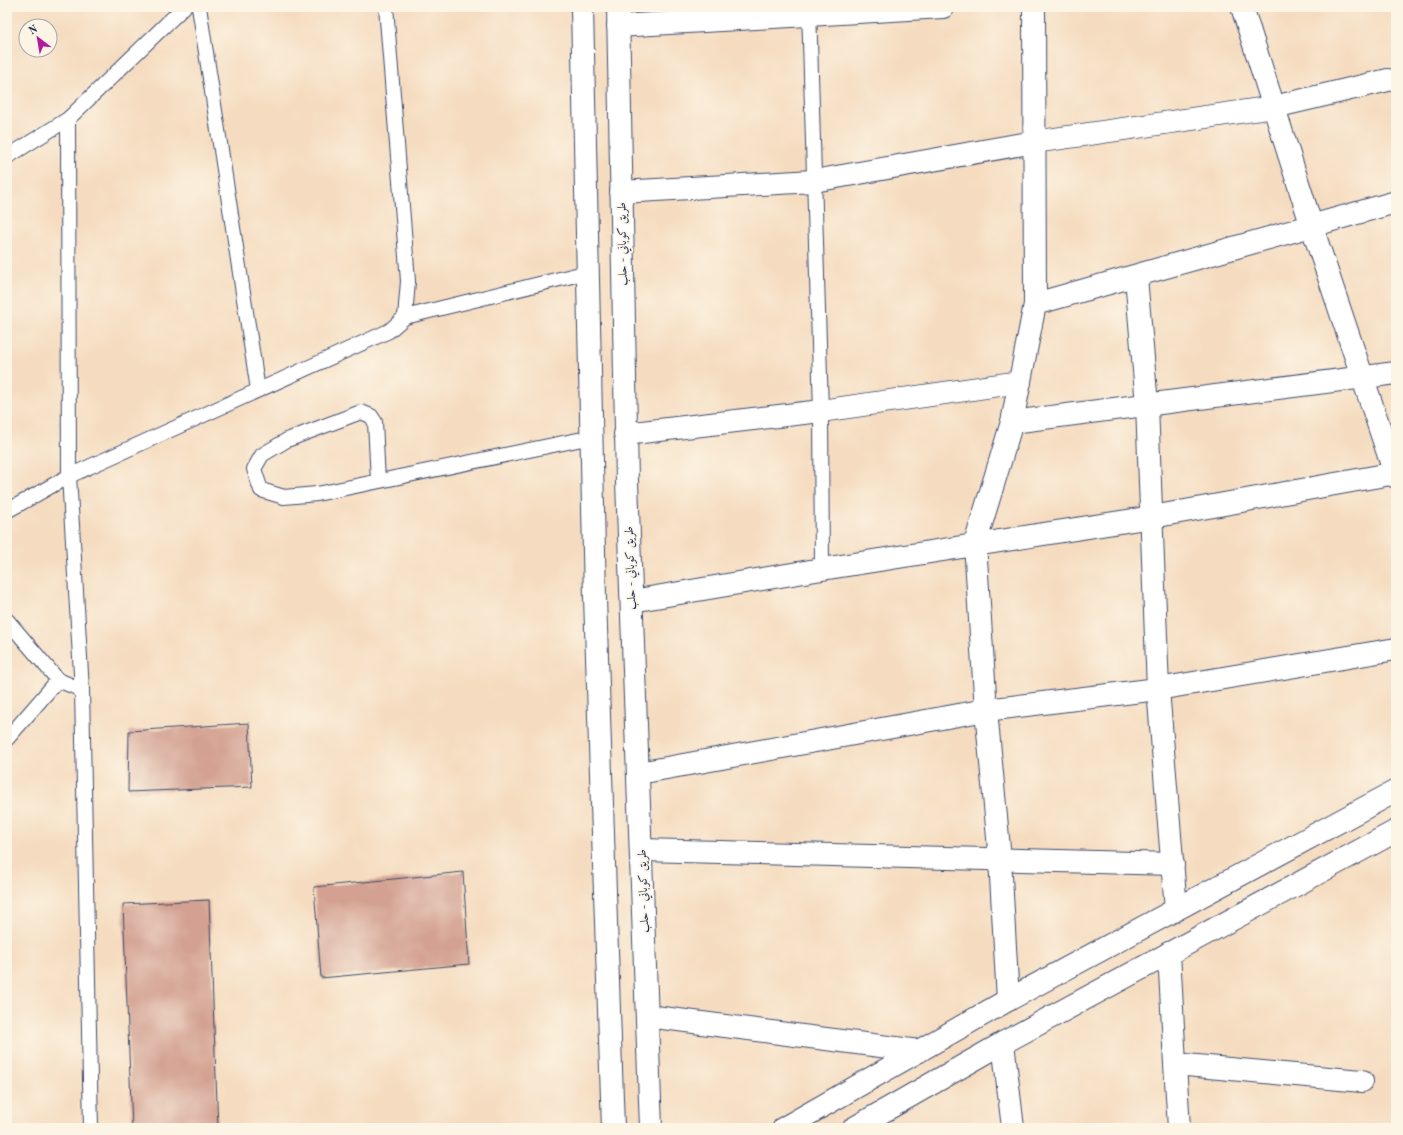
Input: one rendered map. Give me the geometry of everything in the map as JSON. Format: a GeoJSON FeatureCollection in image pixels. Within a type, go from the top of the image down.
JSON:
{"type":"FeatureCollection","features":[{"type":"Feature","properties":{"kind":"street"},"geometry":{"type":"LineString","coordinates":[[582,7],[592,484],[612,1128]]}},
{"type":"Feature","properties":{"kind":"street"},"geometry":{"type":"LineString","coordinates":[[618,17],[943,7]]}},
{"type":"Feature","properties":{"kind":"street"},"geometry":{"type":"LineString","coordinates":[[1008,1000],[1000,859],[986,710],[976,544],[1012,422],[1035,304],[1034,7]]}},
{"type":"Feature","properties":{"kind":"street"},"geometry":{"type":"LineString","coordinates":[[632,601],[976,544],[1152,517],[1396,474],[1312,227],[1242,7]]}},
{"type":"Feature","properties":{"kind":"street","name":"طريق كوباني - حلب"},"geometry":{"type":"LineString","coordinates":[[618,17],[627,482],[642,850],[651,1128]]}},
{"type":"Feature","properties":{"kind":"street"},"geometry":{"type":"LineString","coordinates":[[621,192],[814,181],[1034,142],[1274,107],[1388,80]]}},
{"type":"Feature","properties":{"kind":"street"},"geometry":{"type":"LineString","coordinates":[[1035,304],[1312,227],[1396,202]]}},
{"type":"Feature","properties":{"kind":"street"},"geometry":{"type":"LineString","coordinates":[[1136,276],[1147,405],[1158,690],[1176,909]]}},
{"type":"Feature","properties":{"kind":"street"},"geometry":{"type":"LineString","coordinates":[[1012,422],[1396,373]]}},
{"type":"Feature","properties":{"kind":"street"},"geometry":{"type":"LineString","coordinates":[[626,434],[821,411],[1020,382]]}},
{"type":"Feature","properties":{"kind":"street"},"geometry":{"type":"LineString","coordinates":[[592,484],[627,482]]}},
{"type":"Feature","properties":{"kind":"street"},"geometry":{"type":"LineString","coordinates":[[639,773],[986,710],[1158,690],[1396,649]]}},
{"type":"Feature","properties":{"kind":"street"},"geometry":{"type":"LineString","coordinates":[[784,1128],[1008,1000],[1396,791]]}},
{"type":"Feature","properties":{"kind":"street"},"geometry":{"type":"LineString","coordinates":[[854,1128],[1003,1043],[1396,831]]}},
{"type":"Feature","properties":{"kind":"street"},"geometry":{"type":"LineString","coordinates":[[642,850],[1173,864]]}},
{"type":"Feature","properties":{"kind":"street"},"geometry":{"type":"LineString","coordinates":[[1169,953],[1174,1064],[1179,1128]]}},
{"type":"Feature","properties":{"kind":"street"},"geometry":{"type":"LineString","coordinates":[[647,1016],[919,1051]]}},
{"type":"Feature","properties":{"kind":"street"},"geometry":{"type":"LineString","coordinates":[[1003,1043],[1013,1128]]}},
{"type":"Feature","properties":{"kind":"street"},"geometry":{"type":"LineString","coordinates":[[1174,1064],[1362,1081]]}},
{"type":"Feature","properties":{"kind":"lane"},"geometry":{"type":"LineString","coordinates":[[7,157],[68,119],[184,7]]}},
{"type":"Feature","properties":{"kind":"lane"},"geometry":{"type":"LineString","coordinates":[[199,7],[258,390]]}},
{"type":"Feature","properties":{"kind":"lane"},"geometry":{"type":"LineString","coordinates":[[386,7],[408,281],[405,317]]}},
{"type":"Feature","properties":{"kind":"lane"},"geometry":{"type":"LineString","coordinates":[[809,11],[821,411],[822,569]]}},
{"type":"Feature","properties":{"kind":"lane"},"geometry":{"type":"LineString","coordinates":[[68,119],[69,476],[82,690],[91,1128]]}},
{"type":"Feature","properties":{"kind":"lane"},"geometry":{"type":"LineString","coordinates":[[7,511],[69,476],[389,331],[405,317],[588,272]]}},
{"type":"Feature","properties":{"kind":"lane"},"geometry":{"type":"LineString","coordinates":[[378,482],[375,422],[371,416],[361,412],[287,440],[262,455],[254,469],[261,490],[284,497],[317,494],[378,482],[592,437]]}},
{"type":"Feature","properties":{"kind":"lane"},"geometry":{"type":"LineString","coordinates":[[7,620],[58,680],[82,690]]}},
{"type":"Feature","properties":{"kind":"lane"},"geometry":{"type":"LineString","coordinates":[[7,739],[58,680]]}},
{"type":"Feature","properties":{"kind":"building"},"geometry":{"type":"Polygon","coordinates":[[[249,723],[252,787],[128,792],[129,731],[249,723]]]}},
{"type":"Feature","properties":{"kind":"building"},"geometry":{"type":"Polygon","coordinates":[[[463,872],[469,964],[321,978],[314,887],[463,872]]]}},
{"type":"Feature","properties":{"kind":"building"},"geometry":{"type":"Polygon","coordinates":[[[209,900],[218,1128],[132,1128],[123,904],[209,900]]]}}]}
